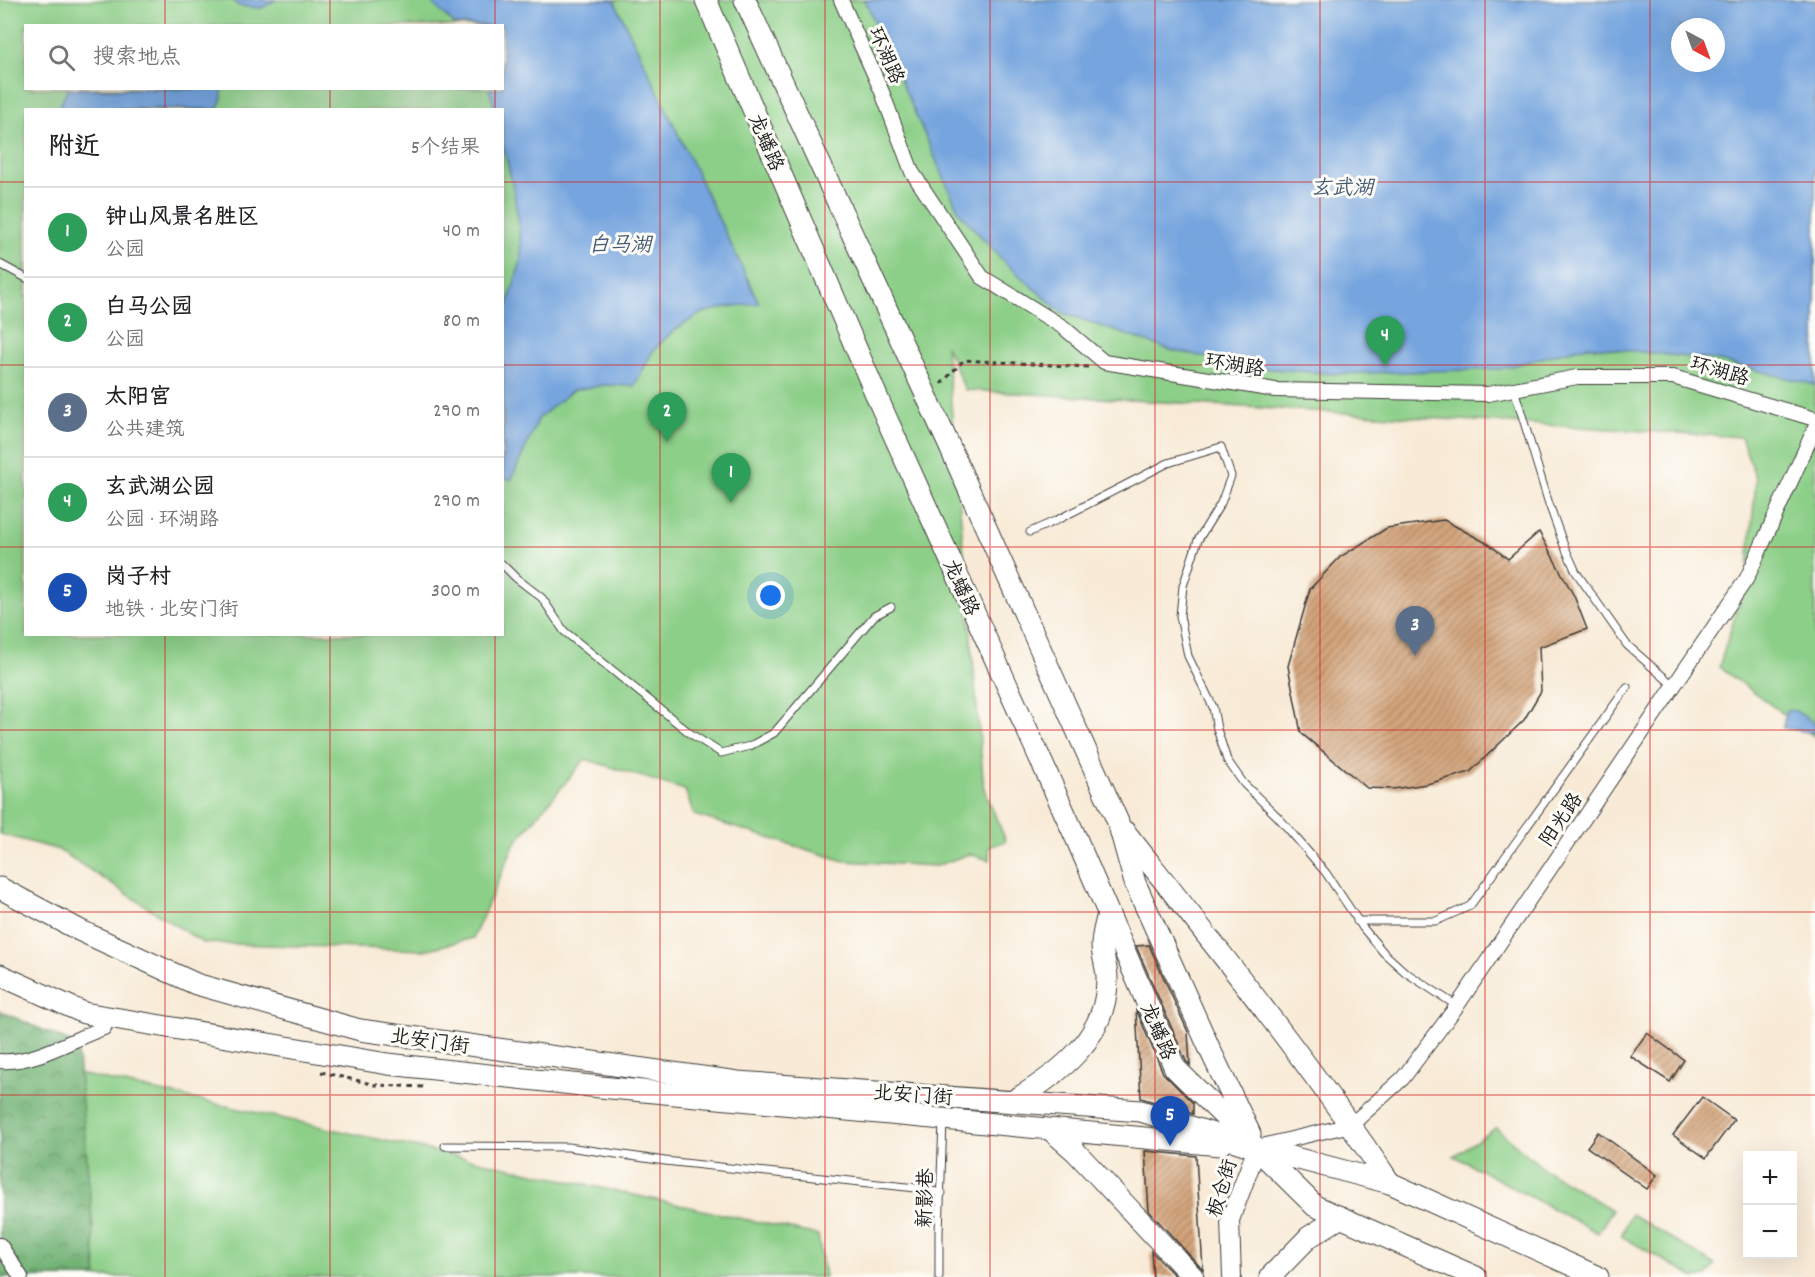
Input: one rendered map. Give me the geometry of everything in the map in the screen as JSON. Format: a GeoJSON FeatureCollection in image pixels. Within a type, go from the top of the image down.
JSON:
{"type":"FeatureCollection","features":[{"type":"Feature","properties":{"kind":"main road","name":"龙蟠路"},"geometry":{"type":"LineString","coordinates":[[706,0],[884,413],[1175,1068],[1315,1206],[1476,1277]]}},
{"type":"Feature","properties":{"kind":"main road","name":"龙蟠路"},"geometry":{"type":"LineString","coordinates":[[745,0],[1118,822],[1135,883],[1257,1148],[1390,1183],[1598,1277]]}},
{"type":"Feature","properties":{"kind":"main road"},"geometry":{"type":"LineString","coordinates":[[1118,822],[1277,1026],[1351,1125],[1390,1183]]}},
{"type":"Feature","properties":{"kind":"main road","name":"北安门街"},"geometry":{"type":"LineString","coordinates":[[0,888],[81,931],[196,984],[360,1030],[738,1082],[1141,1111],[1257,1148]]}},
{"type":"Feature","properties":{"kind":"main road"},"geometry":{"type":"LineString","coordinates":[[1013,1101],[1044,1083],[1067,1064],[1086,1042],[1099,1019],[1106,998],[1107,977],[1102,945],[1108,913]]}},
{"type":"Feature","properties":{"kind":"main road"},"geometry":{"type":"LineString","coordinates":[[0,975],[84,1012],[388,1064],[600,1087],[1257,1148]]}},
{"type":"Feature","properties":{"kind":"main road"},"geometry":{"type":"LineString","coordinates":[[1051,1130],[1075,1151],[1193,1277]]}},
{"type":"Feature","properties":{"kind":"main road","name":"板仓街"},"geometry":{"type":"LineString","coordinates":[[1232,1277],[1230,1220],[1257,1148]]}},
{"type":"Feature","properties":{"kind":"main road"},"geometry":{"type":"LineString","coordinates":[[1270,1277],[1308,1237],[1341,1217]]}},
{"type":"Feature","properties":{"kind":"street","name":"环湖路"},"geometry":{"type":"LineString","coordinates":[[841,0],[882,92],[912,172],[982,277],[1064,327],[1104,362],[1275,390],[1488,394],[1577,377],[1673,377],[1815,419]]}},
{"type":"Feature","properties":{"kind":"street","name":"阳光路"},"geometry":{"type":"LineString","coordinates":[[1257,1148],[1351,1125],[1403,1078],[1457,1006],[1747,578],[1815,428]]}},
{"type":"Feature","properties":{"kind":"street"},"geometry":{"type":"LineString","coordinates":[[0,1061],[10,1062],[48,1052],[98,1030]]}},
{"type":"Feature","properties":{"kind":"street"},"geometry":{"type":"LineString","coordinates":[[0,1245],[21,1277]]}},
{"type":"Feature","properties":{"kind":"lane"},"geometry":{"type":"LineString","coordinates":[[0,264],[24,277]]}},
{"type":"Feature","properties":{"kind":"lane"},"geometry":{"type":"LineString","coordinates":[[1514,389],[1549,504],[1576,572],[1627,645],[1674,686]]}},
{"type":"Feature","properties":{"kind":"lane"},"geometry":{"type":"LineString","coordinates":[[1030,532],[1168,463],[1221,447],[1231,476],[1221,503],[1198,540],[1181,598],[1180,616],[1188,656],[1213,707],[1227,760],[1244,784],[1278,816],[1326,873],[1357,921],[1384,953],[1405,972],[1457,1006]]}},
{"type":"Feature","properties":{"kind":"lane"},"geometry":{"type":"LineString","coordinates":[[504,566],[542,598],[564,631],[691,734],[721,753],[750,746],[774,733],[874,616],[891,607]]}},
{"type":"Feature","properties":{"kind":"lane"},"geometry":{"type":"LineString","coordinates":[[1357,921],[1436,921],[1470,906],[1627,687]]}},
{"type":"Feature","properties":{"kind":"lane","name":"新影巷"},"geometry":{"type":"LineString","coordinates":[[939,1277],[943,1119]]}},
{"type":"Feature","properties":{"kind":"lane"},"geometry":{"type":"LineString","coordinates":[[445,1146],[568,1147],[665,1161],[916,1188],[942,1193]]}},
{"type":"Feature","properties":{"kind":"path"},"geometry":{"type":"LineString","coordinates":[[927,398],[964,360],[1086,367],[1104,362]]}},
{"type":"Feature","properties":{"kind":"green space"},"geometry":{"type":"Polygon","coordinates":[[[0,0],[1815,0],[1815,737],[1719,667],[1747,578],[1756,479],[1741,437],[965,390],[946,345],[984,789],[1006,841],[989,847],[990,860],[969,854],[936,866],[844,861],[694,815],[685,790],[585,759],[515,843],[473,938],[425,950],[203,943],[59,850],[0,834],[0,0]]]}},
{"type":"Feature","properties":{"kind":"green space"},"geometry":{"type":"Polygon","coordinates":[[[0,1011],[77,1045],[97,1277],[0,1277],[0,1011]]]}},
{"type":"Feature","properties":{"kind":"green space"},"geometry":{"type":"Polygon","coordinates":[[[0,1045],[79,1074],[818,1235],[825,1277],[0,1277],[0,1045]]]}},
{"type":"Feature","properties":{"kind":"green space"},"geometry":{"type":"Polygon","coordinates":[[[1496,1128],[1544,1169],[1612,1210],[1598,1233],[1454,1156],[1496,1128]]]}},
{"type":"Feature","properties":{"kind":"green space"},"geometry":{"type":"Polygon","coordinates":[[[1631,1214],[1715,1265],[1706,1277],[1693,1277],[1621,1236],[1631,1214]]]}},
{"type":"Feature","properties":{"kind":"water"},"geometry":{"type":"Polygon","coordinates":[[[233,0],[276,0],[262,8],[239,6],[233,0]]]}},
{"type":"Feature","properties":{"kind":"water","name":"白马湖"},"geometry":{"type":"Polygon","coordinates":[[[429,0],[614,0],[759,303],[702,313],[674,330],[653,351],[634,386],[606,385],[573,390],[539,418],[511,480],[504,478],[504,317],[521,261],[519,227],[504,148],[504,108],[495,108],[489,90],[504,90],[504,24],[454,24],[429,0]]]}},
{"type":"Feature","properties":{"kind":"water","name":"玄武湖"},"geometry":{"type":"Polygon","coordinates":[[[865,0],[1815,0],[1815,385],[1715,360],[1587,346],[1500,369],[1337,374],[1259,368],[1170,350],[1061,312],[1003,261],[959,212],[865,0]]]}},
{"type":"Feature","properties":{"kind":"water"},"geometry":{"type":"Polygon","coordinates":[[[68,90],[222,90],[222,99],[218,108],[58,108],[68,90]]]}},
{"type":"Feature","properties":{"kind":"water"},"geometry":{"type":"Polygon","coordinates":[[[1786,710],[1796,711],[1815,724],[1815,733],[1783,728],[1786,710]]]}},
{"type":"Feature","properties":{"kind":"building"},"geometry":{"type":"Polygon","coordinates":[[[1444,520],[1490,545],[1508,559],[1539,532],[1574,596],[1587,629],[1539,647],[1541,691],[1524,720],[1470,772],[1427,784],[1393,789],[1367,788],[1301,733],[1288,666],[1310,589],[1340,557],[1387,528],[1444,520]]]}},
{"type":"Feature","properties":{"kind":"building"},"geometry":{"type":"Polygon","coordinates":[[[1149,945],[1188,1032],[1190,1065],[1186,1061],[1136,946],[1149,945]]]}},
{"type":"Feature","properties":{"kind":"building"},"geometry":{"type":"Polygon","coordinates":[[[1136,1009],[1163,1073],[1193,1103],[1193,1114],[1141,1098],[1136,1009]]]}},
{"type":"Feature","properties":{"kind":"building"},"geometry":{"type":"Polygon","coordinates":[[[1647,1033],[1684,1060],[1670,1082],[1630,1056],[1647,1033]]]}},
{"type":"Feature","properties":{"kind":"building"},"geometry":{"type":"Polygon","coordinates":[[[1702,1097],[1734,1120],[1706,1158],[1673,1135],[1702,1097]]]}},
{"type":"Feature","properties":{"kind":"building"},"geometry":{"type":"Polygon","coordinates":[[[1598,1132],[1657,1175],[1647,1189],[1587,1147],[1598,1132]]]}},
{"type":"Feature","properties":{"kind":"building"},"geometry":{"type":"Polygon","coordinates":[[[1145,1151],[1196,1156],[1203,1270],[1149,1211],[1145,1151]]]}},
{"type":"Feature","properties":{"kind":"building"},"geometry":{"type":"Polygon","coordinates":[[[1151,1251],[1176,1277],[1153,1277],[1151,1251]]]}},
{"type":"Feature","properties":{"kind":"place","name":"玄武湖公园"},"geometry":{"type":"Point","coordinates":[1385,366]}},
{"type":"Feature","properties":{"kind":"place","name":"白马公园"},"geometry":{"type":"Point","coordinates":[667,442]}},
{"type":"Feature","properties":{"kind":"place","name":"钟山风景名胜区"},"geometry":{"type":"Point","coordinates":[731,503]}},
{"type":"Feature","properties":{"kind":"place","name":"太阳宫"},"geometry":{"type":"Point","coordinates":[1415,656]}},
{"type":"Feature","properties":{"kind":"place","name":"岗子村"},"geometry":{"type":"Point","coordinates":[1170,1146]}}]}
